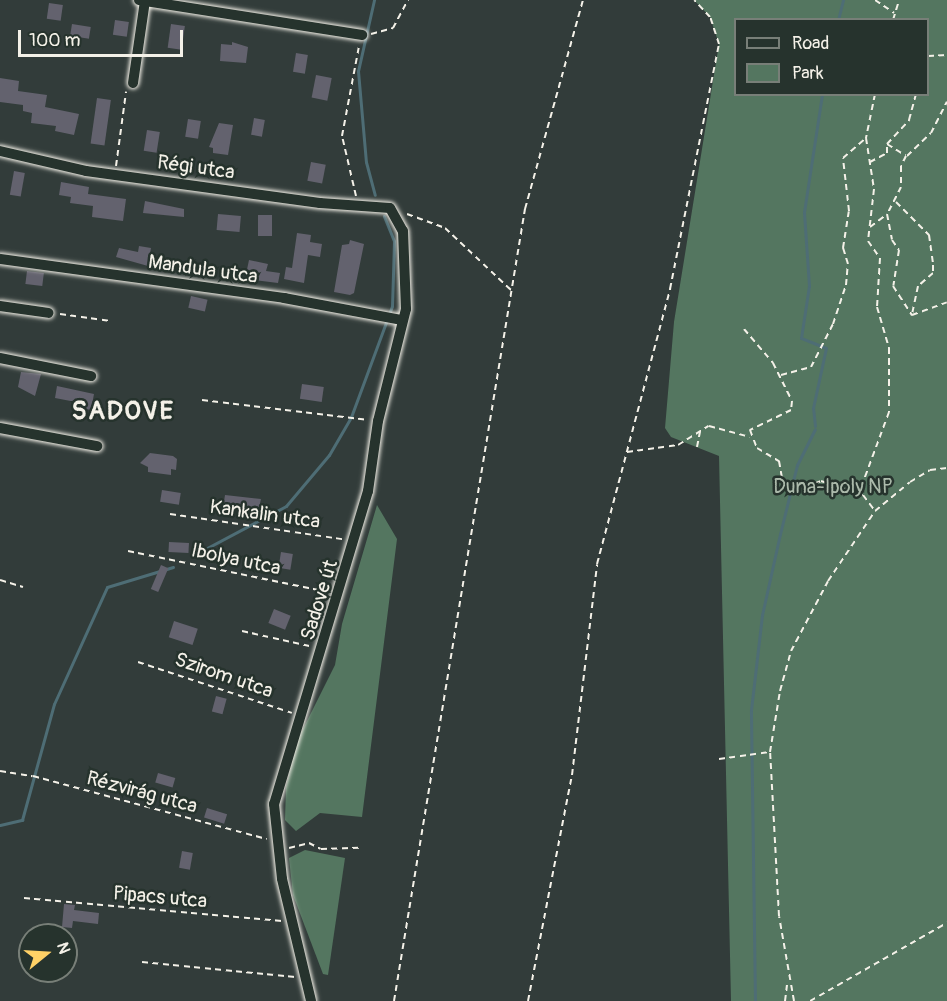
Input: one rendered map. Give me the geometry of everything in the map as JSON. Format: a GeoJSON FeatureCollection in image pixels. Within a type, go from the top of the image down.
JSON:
{"type":"FeatureCollection","features":[{"type":"Feature","properties":{"kind":"street"},"geometry":{"type":"LineString","coordinates":[[133,83],[142,0],[362,35]]}},
{"type":"Feature","properties":{"kind":"street","name":"Régi utca"},"geometry":{"type":"LineString","coordinates":[[0,151],[116,175],[390,208]]}},
{"type":"Feature","properties":{"kind":"street","name":"Sadove út"},"geometry":{"type":"LineString","coordinates":[[311,1001],[277,847],[274,804],[356,541],[368,491],[378,421],[394,368],[401,320],[406,309],[408,288],[403,231],[390,208]]}},
{"type":"Feature","properties":{"kind":"street","name":"Mandula utca"},"geometry":{"type":"LineString","coordinates":[[0,259],[284,298],[401,320]]}},
{"type":"Feature","properties":{"kind":"street"},"geometry":{"type":"LineString","coordinates":[[0,306],[49,313]]}},
{"type":"Feature","properties":{"kind":"street"},"geometry":{"type":"LineString","coordinates":[[0,358],[91,376]]}},
{"type":"Feature","properties":{"kind":"street"},"geometry":{"type":"LineString","coordinates":[[0,428],[98,446]]}},
{"type":"Feature","properties":{"kind":"path"},"geometry":{"type":"LineString","coordinates":[[358,205],[342,136],[362,35],[393,28],[408,0]]}},
{"type":"Feature","properties":{"kind":"path"},"geometry":{"type":"LineString","coordinates":[[394,1001],[525,210],[583,0]]}},
{"type":"Feature","properties":{"kind":"path"},"geometry":{"type":"LineString","coordinates":[[528,1001],[572,775],[597,564],[684,226],[719,44],[710,17],[694,0]]}},
{"type":"Feature","properties":{"kind":"path"},"geometry":{"type":"LineString","coordinates":[[875,0],[894,13]]}},
{"type":"Feature","properties":{"kind":"path"},"geometry":{"type":"LineString","coordinates":[[893,18],[899,0]]}},
{"type":"Feature","properties":{"kind":"path"},"geometry":{"type":"LineString","coordinates":[[929,56],[947,55]]}},
{"type":"Feature","properties":{"kind":"path"},"geometry":{"type":"LineString","coordinates":[[116,175],[127,86],[133,83]]}},
{"type":"Feature","properties":{"kind":"path"},"geometry":{"type":"LineString","coordinates":[[863,495],[865,475],[889,411],[890,348],[876,307],[880,258],[868,241],[874,198],[866,138],[875,96]]}},
{"type":"Feature","properties":{"kind":"path"},"geometry":{"type":"LineString","coordinates":[[870,162],[887,153],[887,144],[909,120],[915,96]]}},
{"type":"Feature","properties":{"kind":"path"},"geometry":{"type":"LineString","coordinates":[[870,228],[887,214],[896,201],[906,156],[932,133],[947,102]]}},
{"type":"Feature","properties":{"kind":"path"},"geometry":{"type":"LineString","coordinates":[[780,375],[811,367],[833,324],[846,285],[848,264],[843,248],[849,211],[843,158],[866,138]]}},
{"type":"Feature","properties":{"kind":"path"},"geometry":{"type":"LineString","coordinates":[[887,144],[906,156]]}},
{"type":"Feature","properties":{"kind":"path"},"geometry":{"type":"LineString","coordinates":[[896,201],[928,235],[933,265],[933,273],[918,286],[912,315]]}},
{"type":"Feature","properties":{"kind":"path"},"geometry":{"type":"LineString","coordinates":[[390,208],[445,228],[511,290]]}},
{"type":"Feature","properties":{"kind":"path"},"geometry":{"type":"LineString","coordinates":[[887,214],[892,240],[899,250],[893,286],[912,315]]}},
{"type":"Feature","properties":{"kind":"path"},"geometry":{"type":"LineString","coordinates":[[912,315],[947,302]]}},
{"type":"Feature","properties":{"kind":"path"},"geometry":{"type":"LineString","coordinates":[[49,313],[111,321]]}},
{"type":"Feature","properties":{"kind":"path"},"geometry":{"type":"LineString","coordinates":[[744,329],[780,375],[792,401],[790,410],[760,422],[750,430],[750,437],[757,448],[779,461],[787,492],[820,481],[863,495],[875,511]]}},
{"type":"Feature","properties":{"kind":"path"},"geometry":{"type":"LineString","coordinates":[[202,400],[378,421]]}},
{"type":"Feature","properties":{"kind":"path"},"geometry":{"type":"LineString","coordinates":[[627,452],[678,445],[700,431],[721,426],[750,437]]}},
{"type":"Feature","properties":{"kind":"path"},"geometry":{"type":"LineString","coordinates":[[697,447],[700,431]]}},
{"type":"Feature","properties":{"kind":"path"},"geometry":{"type":"LineString","coordinates":[[794,1001],[787,981],[779,916],[770,752],[778,701],[791,651],[828,581],[875,511],[910,482],[930,470],[947,468]]}},
{"type":"Feature","properties":{"kind":"path","name":"Kankalin utca"},"geometry":{"type":"LineString","coordinates":[[170,514],[356,541]]}},
{"type":"Feature","properties":{"kind":"path","name":"Ibolya utca"},"geometry":{"type":"LineString","coordinates":[[128,551],[339,594]]}},
{"type":"Feature","properties":{"kind":"path"},"geometry":{"type":"LineString","coordinates":[[0,580],[23,587]]}},
{"type":"Feature","properties":{"kind":"path"},"geometry":{"type":"LineString","coordinates":[[242,631],[324,648]]}},
{"type":"Feature","properties":{"kind":"path","name":"Szirom utca"},"geometry":{"type":"LineString","coordinates":[[138,662],[300,716]]}},
{"type":"Feature","properties":{"kind":"path"},"geometry":{"type":"LineString","coordinates":[[719,759],[770,752]]}},
{"type":"Feature","properties":{"kind":"path","name":"Rézvirág utca"},"geometry":{"type":"LineString","coordinates":[[0,771],[33,776],[277,847]]}},
{"type":"Feature","properties":{"kind":"path"},"geometry":{"type":"LineString","coordinates":[[277,847],[309,843],[321,849],[359,848]]}},
{"type":"Feature","properties":{"kind":"path","name":"Pipacs utca"},"geometry":{"type":"LineString","coordinates":[[24,898],[294,922]]}},
{"type":"Feature","properties":{"kind":"path"},"geometry":{"type":"LineString","coordinates":[[810,1001],[947,923]]}},
{"type":"Feature","properties":{"kind":"path"},"geometry":{"type":"LineString","coordinates":[[142,962],[306,978]]}},
{"type":"Feature","properties":{"kind":"path"},"geometry":{"type":"LineString","coordinates":[[785,1001],[787,981]]}},
{"type":"Feature","properties":{"kind":"green space","name":"Duna-Ipoly NP"},"geometry":{"type":"Polygon","coordinates":[[[694,0],[947,0],[947,1001],[731,1001],[719,456],[671,437],[665,428],[674,322],[719,44],[710,17],[694,0]]]}},
{"type":"Feature","properties":{"kind":"green space"},"geometry":{"type":"Polygon","coordinates":[[[377,505],[397,539],[362,817],[320,813],[296,831],[285,820],[286,787],[297,741],[335,665],[342,624],[377,505]]]}},
{"type":"Feature","properties":{"kind":"green space"},"geometry":{"type":"Polygon","coordinates":[[[305,850],[345,858],[328,975],[323,974],[293,895],[289,858],[305,850]]]}},
{"type":"Feature","properties":{"kind":"building"},"geometry":{"type":"Polygon","coordinates":[[[49,3],[63,5],[61,21],[47,19],[49,3]]]}},
{"type":"Feature","properties":{"kind":"building"},"geometry":{"type":"Polygon","coordinates":[[[115,20],[129,22],[127,37],[113,35],[115,20]]]}},
{"type":"Feature","properties":{"kind":"building"},"geometry":{"type":"Polygon","coordinates":[[[72,24],[91,27],[89,39],[70,36],[72,24]]]}},
{"type":"Feature","properties":{"kind":"building"},"geometry":{"type":"Polygon","coordinates":[[[171,24],[185,26],[182,50],[168,48],[171,24]]]}},
{"type":"Feature","properties":{"kind":"building"},"geometry":{"type":"Polygon","coordinates":[[[232,42],[248,47],[246,63],[220,61],[221,44],[232,45],[232,42]]]}},
{"type":"Feature","properties":{"kind":"building"},"geometry":{"type":"Polygon","coordinates":[[[296,53],[308,55],[305,74],[293,72],[296,53]]]}},
{"type":"Feature","properties":{"kind":"building"},"geometry":{"type":"Polygon","coordinates":[[[316,75],[332,78],[327,101],[312,98],[316,75]]]}},
{"type":"Feature","properties":{"kind":"building"},"geometry":{"type":"Polygon","coordinates":[[[0,78],[19,81],[18,91],[47,95],[45,107],[79,114],[74,135],[55,131],[56,126],[31,123],[32,113],[23,111],[23,105],[0,102],[0,78]]]}},
{"type":"Feature","properties":{"kind":"building"},"geometry":{"type":"Polygon","coordinates":[[[97,98],[111,100],[104,146],[91,144],[97,98]]]}},
{"type":"Feature","properties":{"kind":"building"},"geometry":{"type":"Polygon","coordinates":[[[254,118],[265,120],[262,137],[251,135],[254,118]]]}},
{"type":"Feature","properties":{"kind":"building"},"geometry":{"type":"Polygon","coordinates":[[[188,119],[201,121],[198,139],[185,137],[188,119]]]}},
{"type":"Feature","properties":{"kind":"building"},"geometry":{"type":"Polygon","coordinates":[[[219,123],[233,125],[228,155],[213,153],[213,148],[209,147],[219,123]]]}},
{"type":"Feature","properties":{"kind":"building"},"geometry":{"type":"Polygon","coordinates":[[[147,130],[160,132],[157,153],[144,151],[147,130]]]}},
{"type":"Feature","properties":{"kind":"building"},"geometry":{"type":"Polygon","coordinates":[[[311,162],[326,165],[322,184],[307,181],[311,162]]]}},
{"type":"Feature","properties":{"kind":"building"},"geometry":{"type":"Polygon","coordinates":[[[14,171],[25,173],[21,197],[10,195],[14,171]]]}},
{"type":"Feature","properties":{"kind":"building"},"geometry":{"type":"Polygon","coordinates":[[[61,182],[89,187],[88,194],[126,199],[123,221],[92,217],[93,206],[70,203],[71,197],[59,195],[61,182]]]}},
{"type":"Feature","properties":{"kind":"building"},"geometry":{"type":"Polygon","coordinates":[[[145,201],[184,209],[184,217],[143,213],[145,201]]]}},
{"type":"Feature","properties":{"kind":"building"},"geometry":{"type":"Polygon","coordinates":[[[218,214],[241,216],[240,232],[217,230],[218,214]]]}},
{"type":"Feature","properties":{"kind":"building"},"geometry":{"type":"Polygon","coordinates":[[[258,215],[272,215],[272,236],[258,236],[258,215]]]}},
{"type":"Feature","properties":{"kind":"building"},"geometry":{"type":"Polygon","coordinates":[[[297,233],[311,235],[310,242],[322,244],[320,257],[308,255],[304,283],[284,279],[286,267],[292,268],[297,233]]]}},
{"type":"Feature","properties":{"kind":"building"},"geometry":{"type":"Polygon","coordinates":[[[350,240],[364,244],[354,293],[350,295],[334,292],[342,245],[349,244],[350,240]]]}},
{"type":"Feature","properties":{"kind":"building"},"geometry":{"type":"Polygon","coordinates":[[[139,246],[151,248],[148,266],[116,257],[119,248],[138,252],[139,246]]]}},
{"type":"Feature","properties":{"kind":"building"},"geometry":{"type":"Polygon","coordinates":[[[249,260],[268,264],[266,271],[280,273],[278,283],[245,279],[249,260]]]}},
{"type":"Feature","properties":{"kind":"building"},"geometry":{"type":"Polygon","coordinates":[[[27,271],[44,273],[42,286],[25,284],[27,271]]]}},
{"type":"Feature","properties":{"kind":"building"},"geometry":{"type":"Polygon","coordinates":[[[191,296],[208,300],[205,312],[188,308],[191,296]]]}},
{"type":"Feature","properties":{"kind":"building"},"geometry":{"type":"Polygon","coordinates":[[[21,372],[41,374],[35,396],[18,387],[21,372]]]}},
{"type":"Feature","properties":{"kind":"building"},"geometry":{"type":"Polygon","coordinates":[[[302,384],[324,387],[322,402],[300,399],[302,384]]]}},
{"type":"Feature","properties":{"kind":"building"},"geometry":{"type":"Polygon","coordinates":[[[57,386],[94,394],[91,410],[80,408],[81,403],[55,398],[57,386]]]}},
{"type":"Feature","properties":{"kind":"building"},"geometry":{"type":"Polygon","coordinates":[[[150,453],[173,456],[177,459],[176,470],[171,469],[171,475],[148,472],[148,467],[140,463],[150,453]]]}},
{"type":"Feature","properties":{"kind":"building"},"geometry":{"type":"Polygon","coordinates":[[[162,490],[181,493],[179,505],[160,502],[162,490]]]}},
{"type":"Feature","properties":{"kind":"building"},"geometry":{"type":"Polygon","coordinates":[[[225,495],[261,499],[259,508],[234,505],[233,509],[223,508],[225,495]]]}},
{"type":"Feature","properties":{"kind":"building"},"geometry":{"type":"Polygon","coordinates":[[[169,542],[189,543],[188,553],[168,552],[169,542]]]}},
{"type":"Feature","properties":{"kind":"building"},"geometry":{"type":"Polygon","coordinates":[[[281,552],[293,554],[290,570],[278,568],[281,552]]]}},
{"type":"Feature","properties":{"kind":"building"},"geometry":{"type":"Polygon","coordinates":[[[161,565],[168,568],[158,592],[151,589],[161,565]]]}},
{"type":"Feature","properties":{"kind":"building"},"geometry":{"type":"Polygon","coordinates":[[[274,609],[291,616],[285,630],[268,623],[274,609]]]}},
{"type":"Feature","properties":{"kind":"building"},"geometry":{"type":"Polygon","coordinates":[[[174,621],[198,629],[193,645],[169,637],[174,621]]]}},
{"type":"Feature","properties":{"kind":"building"},"geometry":{"type":"Polygon","coordinates":[[[216,696],[227,699],[222,714],[212,711],[216,696]]]}},
{"type":"Feature","properties":{"kind":"building"},"geometry":{"type":"Polygon","coordinates":[[[158,773],[175,778],[173,788],[155,783],[158,773]]]}},
{"type":"Feature","properties":{"kind":"building"},"geometry":{"type":"Polygon","coordinates":[[[207,808],[227,814],[224,824],[204,818],[207,808]]]}},
{"type":"Feature","properties":{"kind":"building"},"geometry":{"type":"Polygon","coordinates":[[[182,851],[193,853],[190,870],[179,868],[182,851]]]}},
{"type":"Feature","properties":{"kind":"building"},"geometry":{"type":"Polygon","coordinates":[[[64,904],[75,905],[74,910],[99,913],[98,924],[73,921],[73,923],[62,923],[64,904]]]}},
{"type":"Feature","properties":{"kind":"waterway"},"geometry":{"type":"LineString","coordinates":[[374,0],[358,71],[366,162],[375,195]]}},
{"type":"Feature","properties":{"kind":"waterway"},"geometry":{"type":"LineString","coordinates":[[838,18],[843,0]]}},
{"type":"Feature","properties":{"kind":"waterway"},"geometry":{"type":"LineString","coordinates":[[815,426],[813,408],[826,348],[801,338],[809,286],[804,212],[822,96]]}},
{"type":"Feature","properties":{"kind":"waterway"},"geometry":{"type":"LineString","coordinates":[[192,556],[286,506],[329,455],[351,417],[392,306],[394,241],[384,216]]}},
{"type":"Feature","properties":{"kind":"waterway"},"geometry":{"type":"LineString","coordinates":[[755,1001],[751,710],[762,615],[780,534],[797,465],[815,429]]}},
{"type":"Feature","properties":{"kind":"waterway"},"geometry":{"type":"LineString","coordinates":[[0,825],[22,820],[54,704],[107,587],[173,567]]}},
{"type":"Feature","properties":{"kind":"district","name":"SADOVE"},"geometry":{"type":"Point","coordinates":[123,412]}}]}
